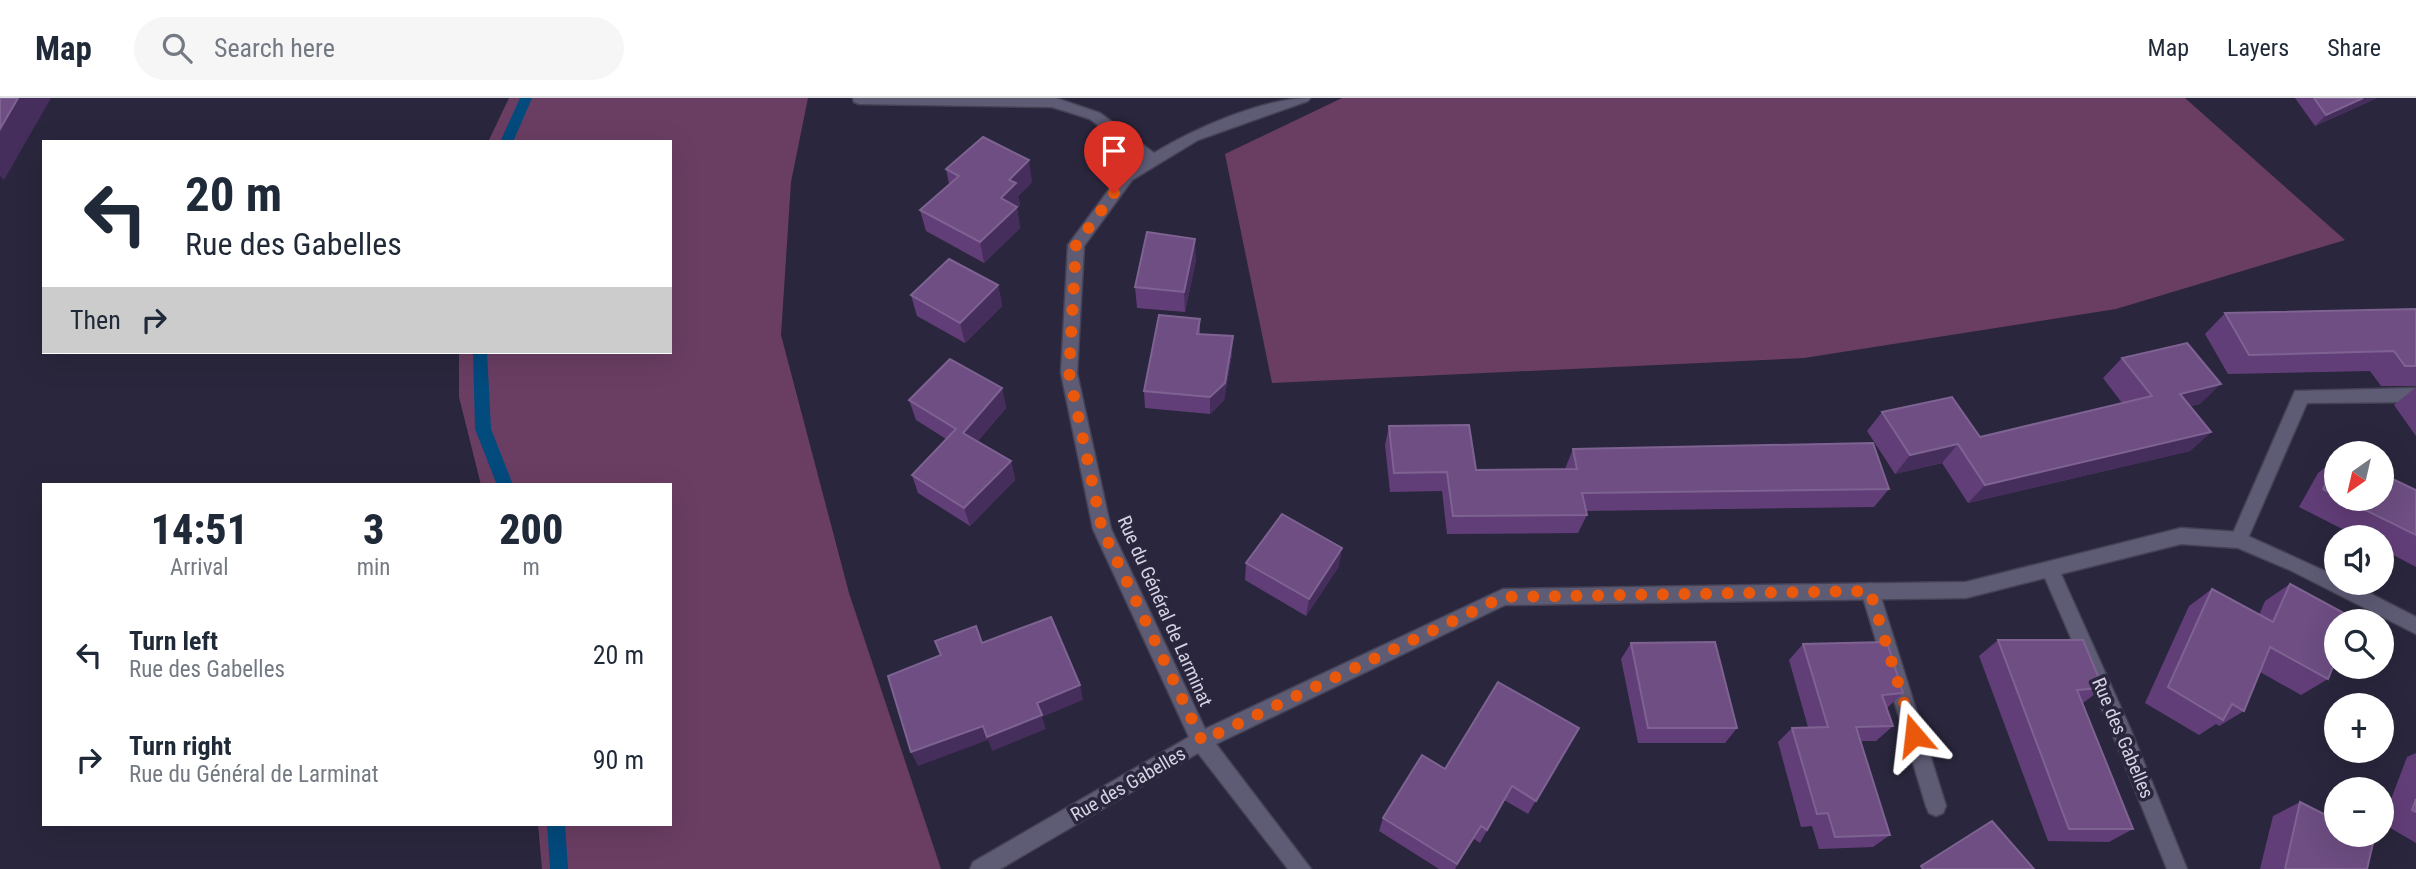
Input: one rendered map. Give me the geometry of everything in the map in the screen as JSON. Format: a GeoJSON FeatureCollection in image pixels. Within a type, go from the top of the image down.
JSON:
{"type":"FeatureCollection","features":[{"type":"Feature","properties":{"kind":"street","name":"Rue du Général de Larminat"},"geometry":{"type":"LineString","coordinates":[[1301,869],[1202,741],[1102,529],[1069,373],[1076,245],[1127,176],[1193,136],[1304,98]]}},
{"type":"Feature","properties":{"kind":"street"},"geometry":{"type":"LineString","coordinates":[[859,99],[1053,102],[1095,117],[1153,160]]}},
{"type":"Feature","properties":{"kind":"street"},"geometry":{"type":"LineString","coordinates":[[2239,540],[2301,396],[2416,395]]}},
{"type":"Feature","properties":{"kind":"street","name":"Rue des Gabelles"},"geometry":{"type":"LineString","coordinates":[[980,869],[1202,741],[1503,597],[1966,590],[2181,536],[2239,540],[2296,564],[2416,626]]}},
{"type":"Feature","properties":{"kind":"street","name":"Rue des Gabelles"},"geometry":{"type":"LineString","coordinates":[[2050,569],[2120,727],[2177,869]]}},
{"type":"Feature","properties":{"kind":"street"},"geometry":{"type":"LineString","coordinates":[[1870,591],[1936,806]]}},
{"type":"Feature","properties":{"kind":"shaded area"},"geometry":{"type":"Polygon","coordinates":[[[509,98],[808,98],[791,182],[781,335],[849,593],[941,869],[542,869],[538,826],[672,826],[672,483],[480,483],[459,397],[459,354],[672,354],[672,140],[489,140],[509,98]]]}},
{"type":"Feature","properties":{"kind":"shaded area"},"geometry":{"type":"Polygon","coordinates":[[[1342,98],[2185,98],[2345,240],[2116,309],[1804,358],[1272,383],[1225,154],[1342,98]]]}},
{"type":"Feature","properties":{"kind":"building"},"geometry":{"type":"Polygon","coordinates":[[[0,98],[18,98],[0,129],[0,98]]]}},
{"type":"Feature","properties":{"kind":"building"},"geometry":{"type":"Polygon","coordinates":[[[2314,98],[2363,98],[2326,115],[2314,98]]]}},
{"type":"Feature","properties":{"kind":"building"},"geometry":{"type":"Polygon","coordinates":[[[983,137],[1029,160],[1009,180],[1016,183],[1001,198],[1017,207],[980,242],[920,210],[959,176],[946,169],[983,137]]]}},
{"type":"Feature","properties":{"kind":"building"},"geometry":{"type":"Polygon","coordinates":[[[1147,232],[1195,239],[1184,292],[1135,287],[1147,232]]]}},
{"type":"Feature","properties":{"kind":"building"},"geometry":{"type":"Polygon","coordinates":[[[949,259],[998,285],[960,323],[911,295],[949,259]]]}},
{"type":"Feature","properties":{"kind":"building"},"geometry":{"type":"Polygon","coordinates":[[[2416,309],[2416,366],[2405,366],[2394,351],[2249,355],[2225,313],[2416,309]]]}},
{"type":"Feature","properties":{"kind":"building"},"geometry":{"type":"Polygon","coordinates":[[[1159,315],[1200,319],[1197,334],[1233,336],[1225,383],[1210,397],[1144,391],[1159,315]]]}},
{"type":"Feature","properties":{"kind":"building"},"geometry":{"type":"Polygon","coordinates":[[[2187,343],[2221,384],[2180,394],[2211,432],[1985,485],[1958,444],[1910,455],[1882,412],[1952,397],[1980,437],[2152,396],[2122,358],[2187,343]]]}},
{"type":"Feature","properties":{"kind":"building"},"geometry":{"type":"Polygon","coordinates":[[[950,359],[1002,388],[963,433],[1011,461],[964,508],[912,475],[956,429],[909,400],[950,359]]]}},
{"type":"Feature","properties":{"kind":"building"},"geometry":{"type":"Polygon","coordinates":[[[1469,425],[1476,470],[1577,469],[1573,449],[1873,443],[1889,489],[1582,493],[1587,515],[1453,516],[1447,472],[1394,473],[1389,426],[1469,425]]]}},
{"type":"Feature","properties":{"kind":"building"},"geometry":{"type":"Polygon","coordinates":[[[2394,480],[2416,490],[2416,535],[2367,511],[2394,511],[2394,480]]]}},
{"type":"Feature","properties":{"kind":"building"},"geometry":{"type":"Polygon","coordinates":[[[1282,514],[1342,548],[1309,599],[1246,563],[1282,514]]]}},
{"type":"Feature","properties":{"kind":"building"},"geometry":{"type":"Polygon","coordinates":[[[2290,584],[2336,609],[2324,609],[2324,677],[2270,647],[2244,711],[2232,704],[2223,720],[2168,687],[2212,589],[2273,622],[2290,584]]]}},
{"type":"Feature","properties":{"kind":"building"},"geometry":{"type":"Polygon","coordinates":[[[1051,617],[1080,685],[1037,703],[1042,715],[987,737],[983,726],[911,752],[888,676],[941,655],[935,641],[976,626],[982,643],[1051,617]]]}},
{"type":"Feature","properties":{"kind":"building"},"geometry":{"type":"Polygon","coordinates":[[[1998,640],[2083,640],[2103,688],[2077,690],[2133,829],[2069,829],[1998,640]]]}},
{"type":"Feature","properties":{"kind":"building"},"geometry":{"type":"Polygon","coordinates":[[[1715,642],[1737,728],[1648,728],[1631,643],[1715,642]]]}},
{"type":"Feature","properties":{"kind":"building"},"geometry":{"type":"Polygon","coordinates":[[[1887,642],[1903,693],[1882,695],[1893,726],[1856,727],[1890,835],[1835,837],[1828,813],[1817,814],[1792,728],[1828,727],[1803,644],[1887,642]]]}},
{"type":"Feature","properties":{"kind":"building"},"geometry":{"type":"Polygon","coordinates":[[[1498,682],[1579,728],[1536,801],[1512,786],[1487,830],[1481,826],[1457,864],[1383,818],[1422,755],[1445,769],[1498,682]]]}},
{"type":"Feature","properties":{"kind":"building"},"geometry":{"type":"Polygon","coordinates":[[[2300,802],[2324,814],[2324,847],[2372,847],[2367,869],[2285,869],[2300,802]]]}},
{"type":"Feature","properties":{"kind":"building"},"geometry":{"type":"Polygon","coordinates":[[[1992,821],[2034,869],[1923,869],[1921,866],[1992,821]]]}},
{"type":"Feature","properties":{"kind":"waterway"},"geometry":{"type":"LineString","coordinates":[[507,140],[526,98]]}},
{"type":"Feature","properties":{"kind":"waterway"},"geometry":{"type":"LineString","coordinates":[[480,354],[483,429],[504,483]]}},
{"type":"Feature","properties":{"kind":"waterway"},"geometry":{"type":"LineString","coordinates":[[556,826],[559,869]]}},
{"type":"Feature","properties":{"kind":"route"},"geometry":{"type":"LineString","coordinates":[[1114,193],[1076,245],[1069,373],[1102,529],[1202,741],[1503,597],[1870,591],[1914,735]]}}]}
